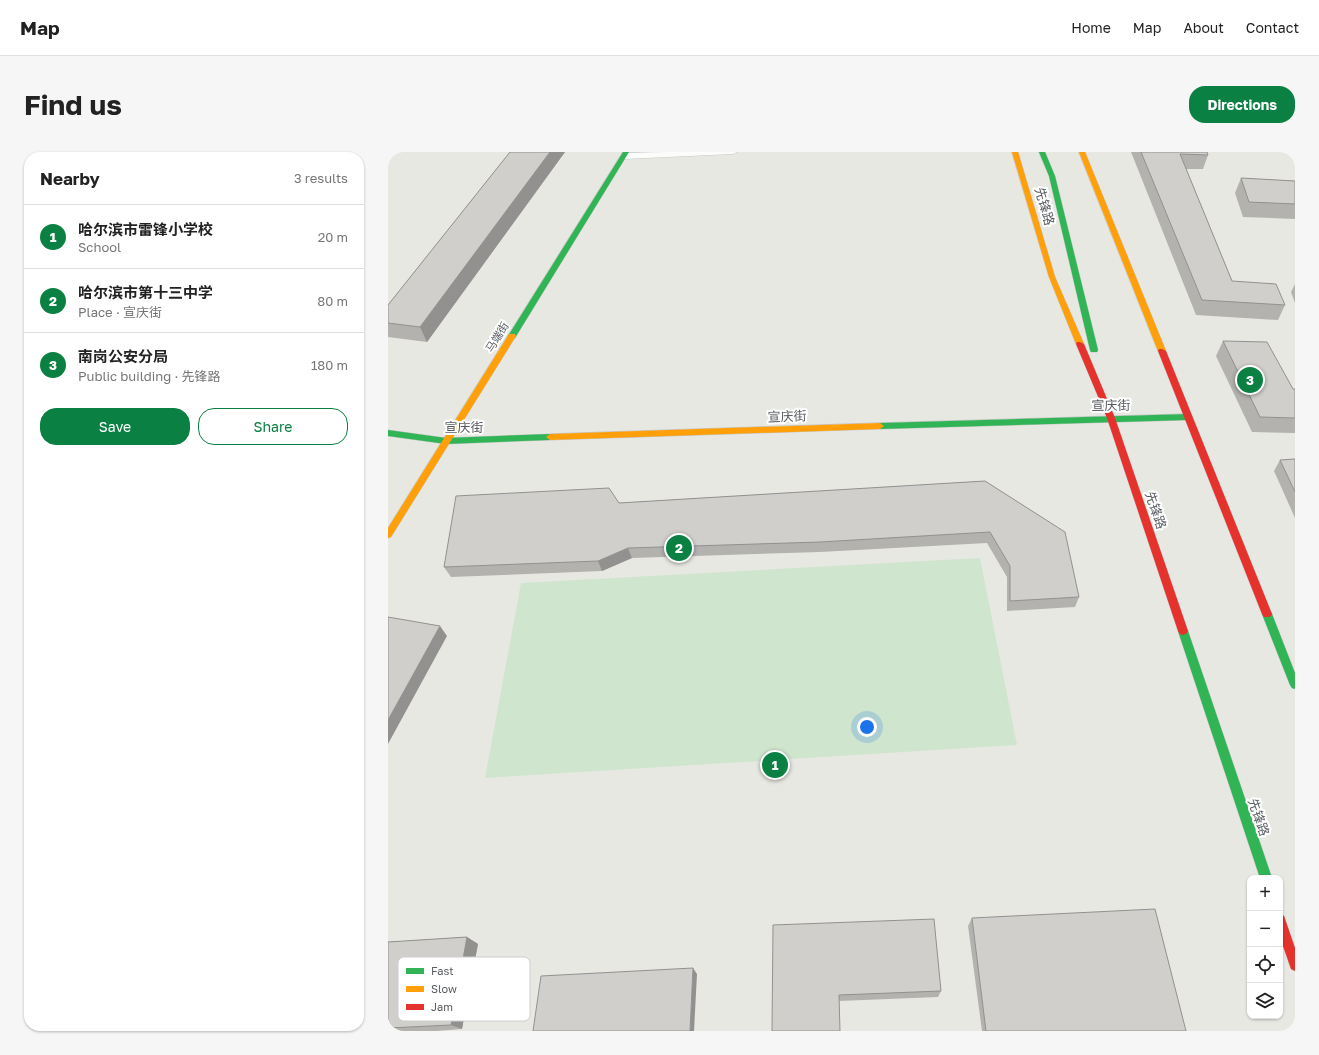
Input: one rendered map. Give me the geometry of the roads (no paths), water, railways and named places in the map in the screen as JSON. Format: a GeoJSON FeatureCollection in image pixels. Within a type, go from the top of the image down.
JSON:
{"type":"FeatureCollection","features":[{"type":"Feature","properties":{"kind":"main road","name":"先锋路"},"geometry":{"type":"LineString","coordinates":[[1015,152],[1052,277],[1111,418],[1265,875]]}},
{"type":"Feature","properties":{"kind":"main road"},"geometry":{"type":"LineString","coordinates":[[1042,152],[1052,176],[1111,418]]}},
{"type":"Feature","properties":{"kind":"main road"},"geometry":{"type":"LineString","coordinates":[[1082,152],[1295,685]]}},
{"type":"Feature","properties":{"kind":"main road","name":"马端街"},"geometry":{"type":"LineString","coordinates":[[388,535],[625,154]]}},
{"type":"Feature","properties":{"kind":"main road","name":"宣庆街"},"geometry":{"type":"LineString","coordinates":[[388,433],[446,441],[1111,418],[1188,418]]}},
{"type":"Feature","properties":{"kind":"main road"},"geometry":{"type":"LineString","coordinates":[[1283,929],[1295,965]]}},
{"type":"Feature","properties":{"kind":"lane"},"geometry":{"type":"LineString","coordinates":[[625,154],[733,152]]}},
{"type":"Feature","properties":{"kind":"place","name":"南岗公安分局"},"geometry":{"type":"Point","coordinates":[1250,380]}},
{"type":"Feature","properties":{"kind":"place","name":"哈尔滨市第十三中学"},"geometry":{"type":"Point","coordinates":[679,548]}},
{"type":"Feature","properties":{"kind":"place","name":"哈尔滨市雷锋小学校"},"geometry":{"type":"Point","coordinates":[775,765]}}]}
